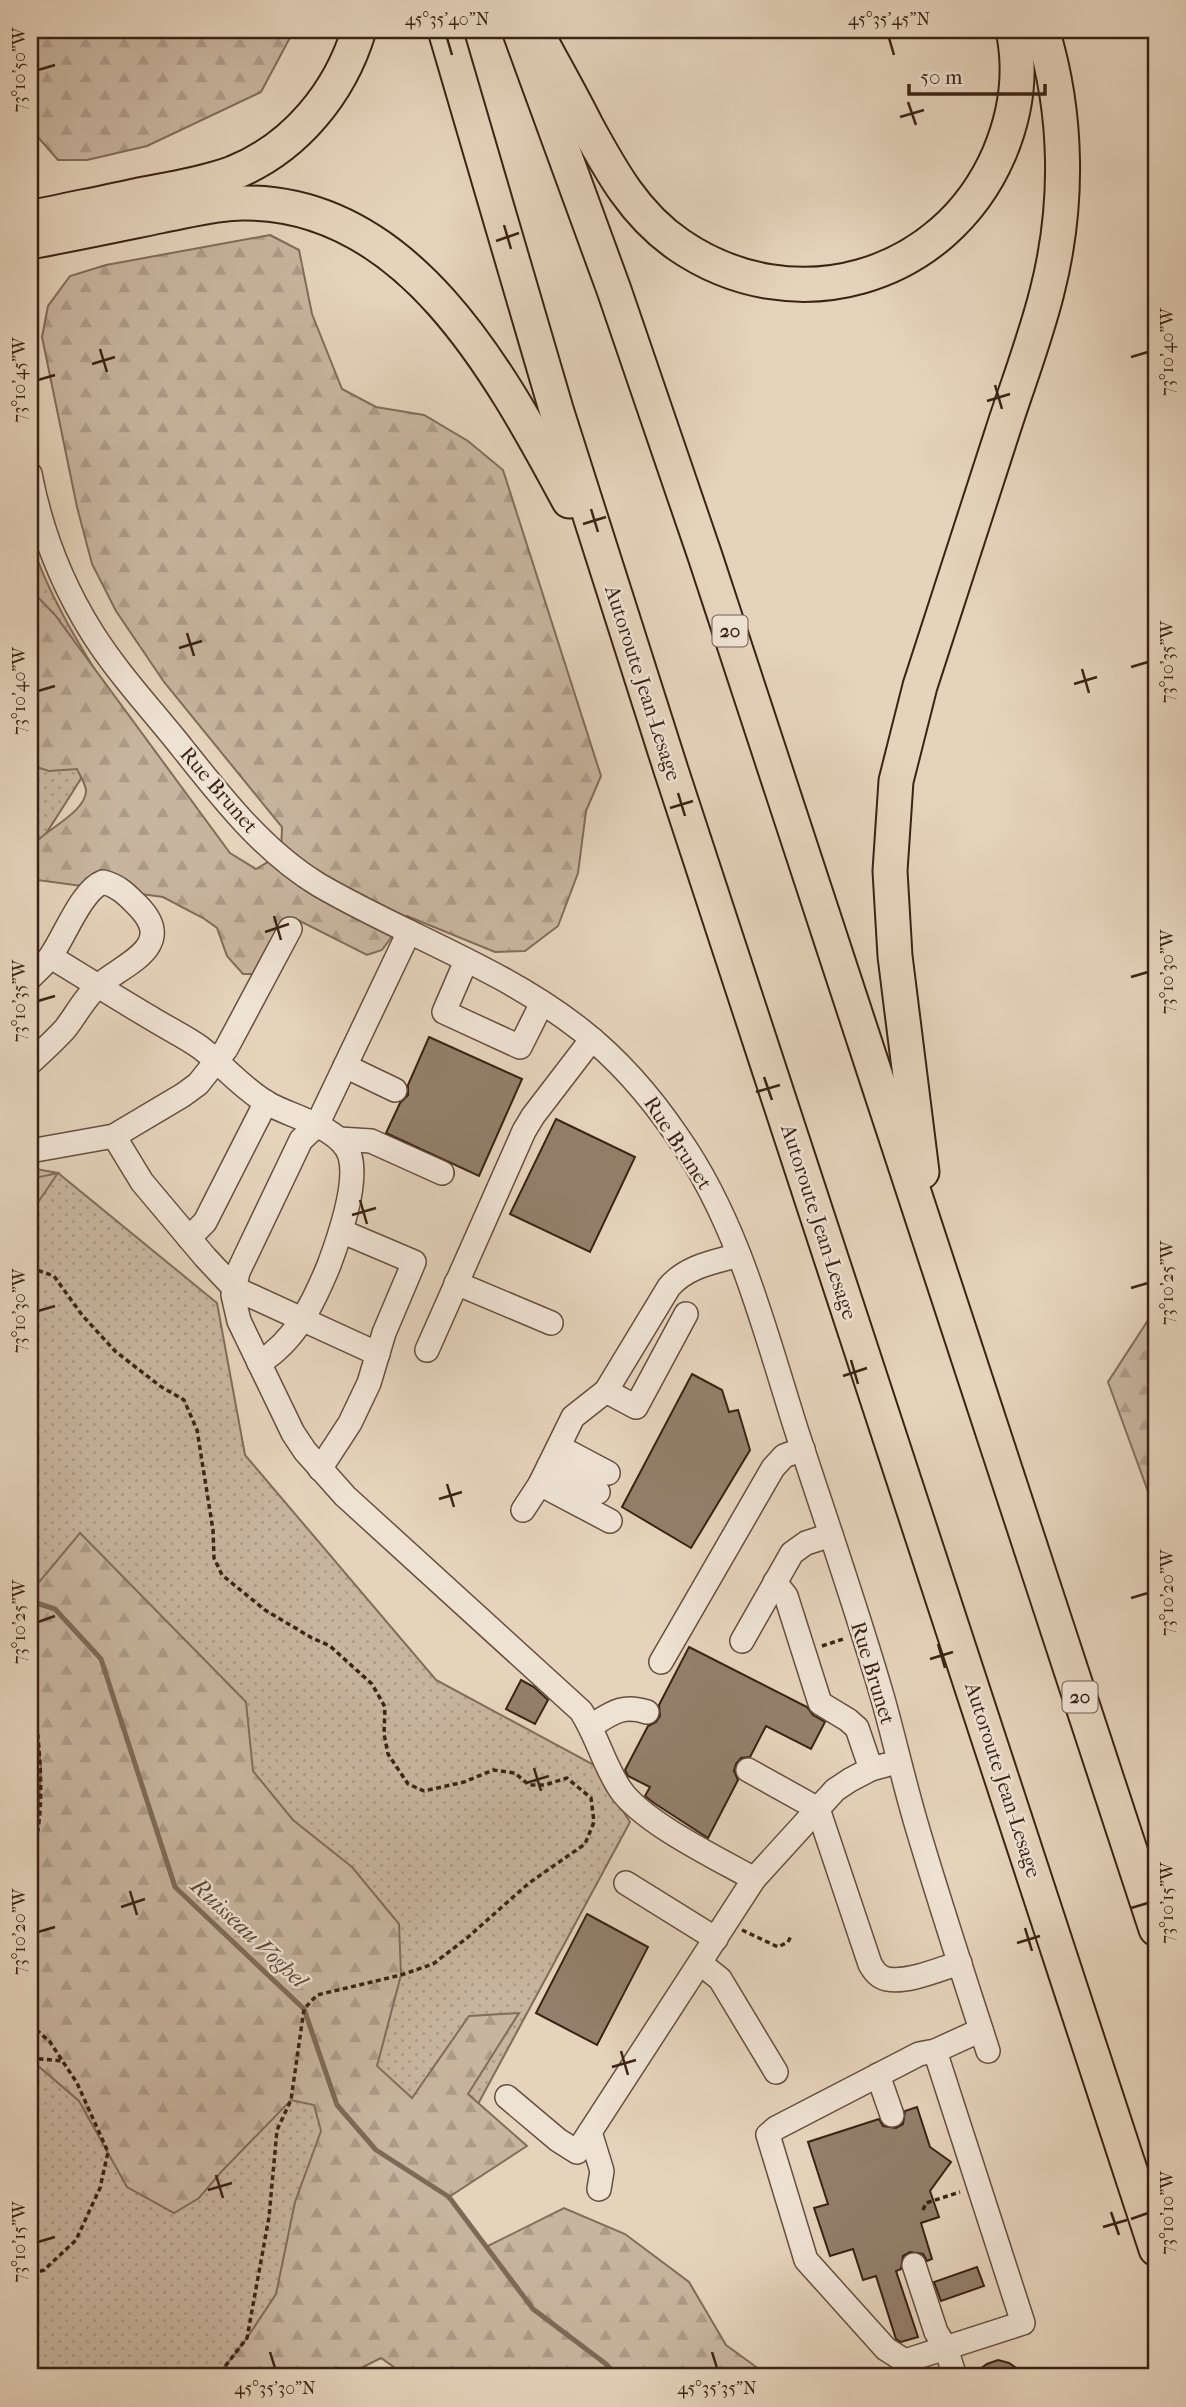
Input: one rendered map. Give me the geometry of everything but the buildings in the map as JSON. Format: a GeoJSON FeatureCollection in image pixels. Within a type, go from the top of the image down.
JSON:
{"type":"FeatureCollection","features":[{"type":"Feature","properties":{"kind":"highway"},"geometry":{"type":"LineString","coordinates":[[30,218],[198,183],[232,173],[264,157],[295,133],[330,93],[348,59],[359,30]]}},
{"type":"Feature","properties":{"kind":"highway","name":"Autoroute Jean-Lesage"},"geometry":{"type":"LineString","coordinates":[[445,30],[556,409],[607,570],[1156,2249]]}},
{"type":"Feature","properties":{"kind":"highway","name":"20"},"geometry":{"type":"LineString","coordinates":[[519,30],[609,278],[705,556],[1156,1929]]}},
{"type":"Feature","properties":{"kind":"highway"},"geometry":{"type":"LineString","coordinates":[[535,30],[616,179],[632,202],[652,223],[676,243],[718,268],[765,282],[811,285],[842,282],[904,260],[944,231],[967,208],[995,163],[1012,120],[1018,77],[1013,30]]}},
{"type":"Feature","properties":{"kind":"highway"},"geometry":{"type":"LineString","coordinates":[[929,1237],[895,956],[891,883],[896,781],[913,709],[1033,338],[1051,273],[1058,236],[1063,178],[1059,110],[1042,30]]}},
{"type":"Feature","properties":{"kind":"highway"},"geometry":{"type":"LineString","coordinates":[[30,242],[205,207],[239,203],[307,211],[356,231],[390,254],[417,279],[482,353],[515,402],[607,570]]}},
{"type":"Feature","properties":{"kind":"street","name":"Rue Brunet"},"geometry":{"type":"LineString","coordinates":[[30,474],[40,521],[51,552],[90,628],[119,669],[212,786],[266,844],[304,875],[542,1003],[592,1040],[637,1084],[677,1135],[706,1182],[739,1255],[831,1535],[844,1639],[899,1761],[985,2041],[935,2051]]}},
{"type":"Feature","properties":{"kind":"street"},"geometry":{"type":"LineString","coordinates":[[30,978],[51,957],[96,885],[103,882],[122,890],[148,920],[152,934],[150,944],[143,954],[98,986],[65,1028],[30,1063]]}},
{"type":"Feature","properties":{"kind":"street"},"geometry":{"type":"LineString","coordinates":[[30,1151],[114,1136],[198,1084],[217,1063],[290,929]]}},
{"type":"Feature","properties":{"kind":"street"},"geometry":{"type":"LineString","coordinates":[[410,932],[317,1125],[301,1140],[238,1272],[234,1288],[234,1307],[293,1433],[320,1469],[345,1496],[567,1696],[591,1726],[619,1788],[638,1809],[754,1879]]}},
{"type":"Feature","properties":{"kind":"street"},"geometry":{"type":"LineString","coordinates":[[51,957],[201,1048],[239,1083],[266,1102],[317,1125],[339,1139],[350,1155],[346,1214],[324,1276],[302,1321],[279,1349],[259,1363]]}},
{"type":"Feature","properties":{"kind":"street"},"geometry":{"type":"LineString","coordinates":[[466,961],[444,1012],[520,1047],[542,1003]]}},
{"type":"Feature","properties":{"kind":"street"},"geometry":{"type":"LineString","coordinates":[[426,1350],[533,1116],[592,1040]]}},
{"type":"Feature","properties":{"kind":"street"},"geometry":{"type":"LineString","coordinates":[[345,1066],[395,1090]]}},
{"type":"Feature","properties":{"kind":"street"},"geometry":{"type":"LineString","coordinates":[[189,1238],[205,1222],[266,1102]]}},
{"type":"Feature","properties":{"kind":"street"},"geometry":{"type":"LineString","coordinates":[[114,1136],[142,1182],[234,1288],[378,1354]]}},
{"type":"Feature","properties":{"kind":"street"},"geometry":{"type":"LineString","coordinates":[[339,1139],[371,1141],[442,1173]]}},
{"type":"Feature","properties":{"kind":"street"},"geometry":{"type":"LineString","coordinates":[[320,1469],[350,1423],[369,1383],[384,1333],[414,1262],[341,1231]]}},
{"type":"Feature","properties":{"kind":"street"},"geometry":{"type":"LineString","coordinates":[[523,1510],[573,1417],[606,1391],[669,1287],[692,1269],[739,1255]]}},
{"type":"Feature","properties":{"kind":"street"},"geometry":{"type":"LineString","coordinates":[[456,1283],[551,1323]]}},
{"type":"Feature","properties":{"kind":"street"},"geometry":{"type":"LineString","coordinates":[[606,1391],[636,1407],[681,1322],[651,1316]]}},
{"type":"Feature","properties":{"kind":"street"},"geometry":{"type":"LineString","coordinates":[[661,1662],[773,1468],[784,1456],[803,1449]]}},
{"type":"Feature","properties":{"kind":"street"},"geometry":{"type":"LineString","coordinates":[[549,1466],[603,1482]]}},
{"type":"Feature","properties":{"kind":"street"},"geometry":{"type":"LineString","coordinates":[[549,1466],[610,1521]]}},
{"type":"Feature","properties":{"kind":"street"},"geometry":{"type":"LineString","coordinates":[[742,1642],[792,1553],[798,1546],[831,1535]]}},
{"type":"Feature","properties":{"kind":"street"},"geometry":{"type":"LineString","coordinates":[[775,1582],[786,1596],[820,1703],[857,1728],[872,1769]]}},
{"type":"Feature","properties":{"kind":"street"},"geometry":{"type":"LineString","coordinates":[[591,1726],[622,1709],[635,1708],[647,1712]]}},
{"type":"Feature","properties":{"kind":"street"},"geometry":{"type":"LineString","coordinates":[[507,2097],[558,2140],[577,2152],[754,1879],[842,1785],[872,1769],[899,1761]]}},
{"type":"Feature","properties":{"kind":"street"},"geometry":{"type":"LineString","coordinates":[[748,1770],[818,1809],[870,1964],[876,1974],[885,1979],[908,1978],[960,1963]]}},
{"type":"Feature","properties":{"kind":"street"},"geometry":{"type":"LineString","coordinates":[[626,1883],[716,1938]]}},
{"type":"Feature","properties":{"kind":"street"},"geometry":{"type":"LineString","coordinates":[[700,1963],[720,1979],[776,2072]]}},
{"type":"Feature","properties":{"kind":"street"},"geometry":{"type":"LineString","coordinates":[[935,2051],[1023,2323],[911,2360],[900,2360],[806,2260],[769,2138],[771,2131],[878,2075],[919,2054],[935,2051]]}},
{"type":"Feature","properties":{"kind":"street"},"geometry":{"type":"LineString","coordinates":[[878,2075],[892,2115]]}},
{"type":"Feature","properties":{"kind":"street"},"geometry":{"type":"LineString","coordinates":[[590,2132],[602,2171],[599,2189]]}},
{"type":"Feature","properties":{"kind":"street"},"geometry":{"type":"LineString","coordinates":[[914,2265],[936,2332],[946,2348],[955,2377]]}},
{"type":"Feature","properties":{"kind":"path"},"geometry":{"type":"LineString","coordinates":[[30,1270],[54,1276],[82,1315],[115,1351],[160,1386],[184,1400],[197,1430],[213,1530],[214,1558],[222,1575],[265,1610],[330,1646],[372,1684],[385,1707],[384,1734],[388,1754],[408,1784],[425,1791],[464,1782],[493,1770],[515,1773],[529,1785],[545,1785],[567,1778],[591,1798],[594,1822],[585,1844],[529,1883],[433,1964],[401,1975],[317,1995],[304,2009],[291,2100],[277,2130],[269,2217],[247,2338],[223,2369],[194,2377]]}},
{"type":"Feature","properties":{"kind":"path"},"geometry":{"type":"LineString","coordinates":[[30,1658],[41,1768],[37,1841],[30,1858]]}},
{"type":"Feature","properties":{"kind":"path"},"geometry":{"type":"LineString","coordinates":[[745,1931],[778,1947],[788,1942],[791,1936]]}},
{"type":"Feature","properties":{"kind":"path"},"geometry":{"type":"LineString","coordinates":[[30,2024],[50,2042],[77,2083],[108,2152],[100,2188],[76,2240],[44,2270],[30,2275]]}},
{"type":"Feature","properties":{"kind":"path"},"geometry":{"type":"LineString","coordinates":[[30,2059],[63,2061]]}},
{"type":"Feature","properties":{"kind":"path"},"geometry":{"type":"LineString","coordinates":[[923,2210],[926,2203],[968,2189]]}},
{"type":"Feature","properties":{"kind":"green space"},"geometry":{"type":"Polygon","coordinates":[[[30,30],[294,30],[261,92],[147,146],[87,160],[58,160],[30,128],[30,30]]]}},
{"type":"Feature","properties":{"kind":"green space"},"geometry":{"type":"Polygon","coordinates":[[[270,235],[299,250],[312,314],[342,389],[376,407],[424,415],[468,441],[503,470],[601,776],[586,811],[578,873],[558,926],[525,951],[495,952],[407,916],[382,950],[367,955],[298,920],[262,974],[243,974],[227,956],[217,928],[163,897],[37,880],[37,841],[75,811],[85,797],[86,790],[77,769],[49,771],[30,765],[30,589],[55,615],[230,853],[256,869],[281,854],[282,827],[164,682],[116,611],[92,564],[77,507],[42,337],[48,306],[70,276],[106,265],[270,235]]]}},
{"type":"Feature","properties":{"kind":"green space"},"geometry":{"type":"Polygon","coordinates":[[[30,539],[59,607],[122,714],[30,859],[30,539]]]}},
{"type":"Feature","properties":{"kind":"green space"},"geometry":{"type":"Polygon","coordinates":[[[30,1168],[58,1173],[217,1303],[245,1455],[436,1680],[594,1765],[630,1822],[359,2325],[194,2377],[30,2377],[30,1168]]]}},
{"type":"Feature","properties":{"kind":"green space"},"geometry":{"type":"Polygon","coordinates":[[[58,1173],[30,1214],[30,1179],[58,1173]]]}},
{"type":"Feature","properties":{"kind":"green space"},"geometry":{"type":"Polygon","coordinates":[[[1156,1308],[1156,1510],[1108,1382],[1156,1308]]]}},
{"type":"Feature","properties":{"kind":"green space"},"geometry":{"type":"Polygon","coordinates":[[[80,1533],[246,1702],[253,1771],[293,1820],[352,1867],[399,1924],[401,1975],[377,2066],[412,2098],[469,2016],[519,2013],[468,2094],[527,2146],[449,2197],[486,2247],[564,2208],[625,2234],[689,2282],[726,2345],[770,2377],[408,2377],[381,2358],[343,2377],[194,2377],[223,2369],[276,2294],[295,2202],[321,2131],[314,2105],[291,2100],[199,2198],[174,2213],[127,2187],[79,2101],[30,2059],[30,1858],[37,1841],[41,1768],[30,1658],[30,1593],[80,1533]]]}},
{"type":"Feature","properties":{"kind":"waterway","name":"Ruisseau Voghel"},"geometry":{"type":"LineString","coordinates":[[30,1601],[55,1609],[101,1659],[175,1887],[304,2009],[337,2105],[376,2150],[449,2197],[533,2309],[606,2364],[618,2377]]}}]}
